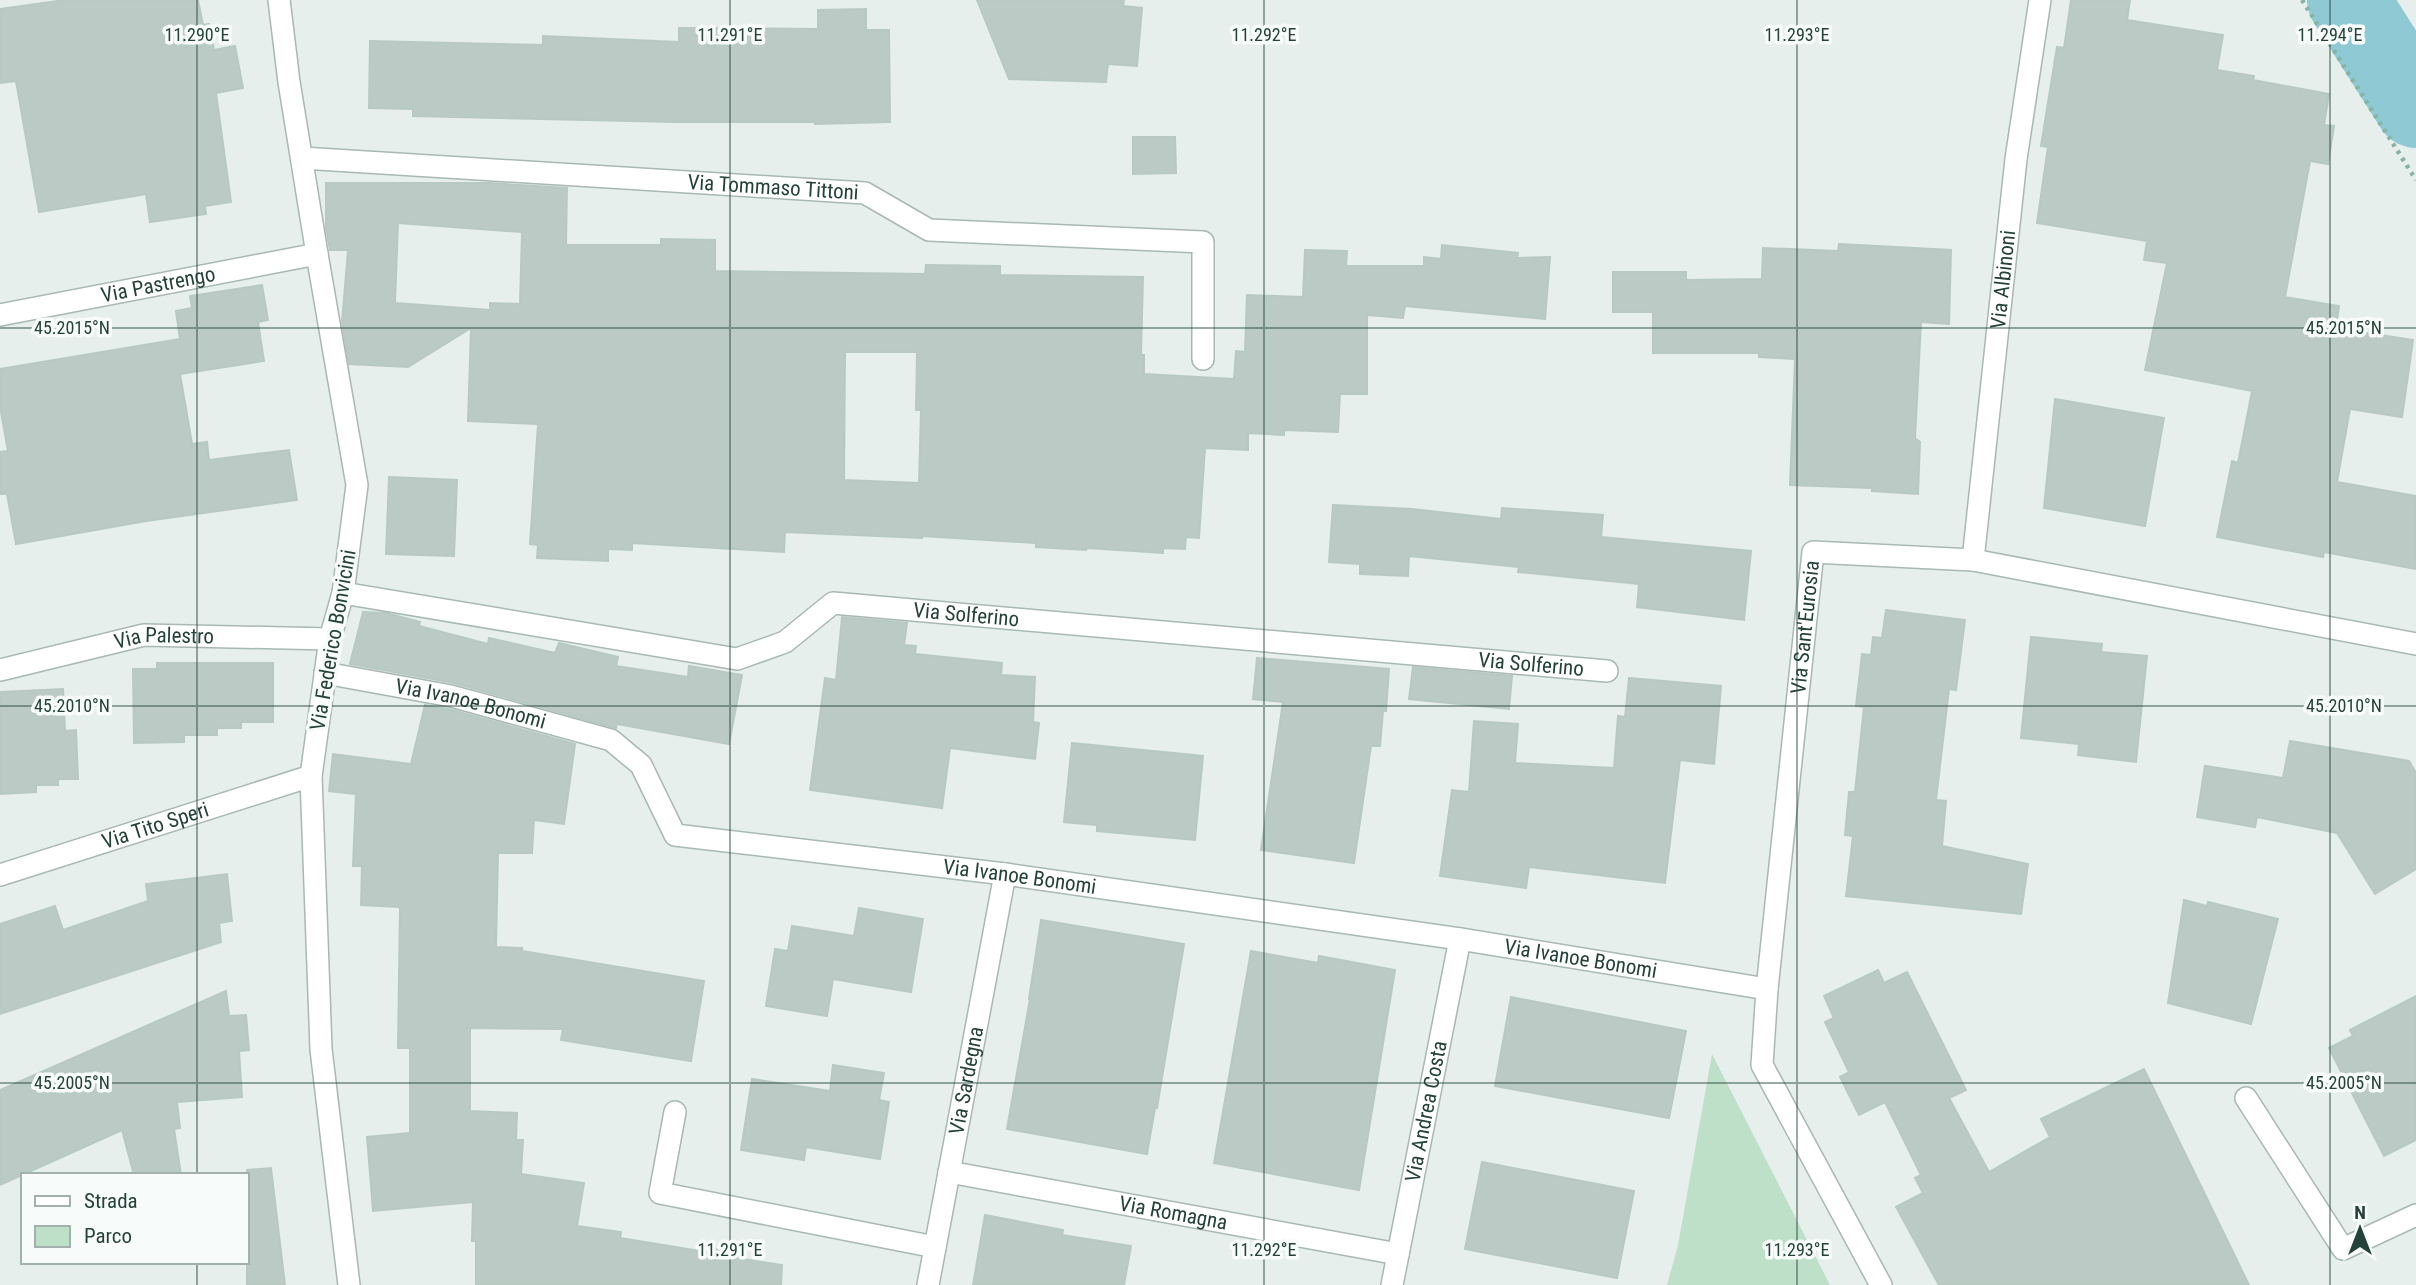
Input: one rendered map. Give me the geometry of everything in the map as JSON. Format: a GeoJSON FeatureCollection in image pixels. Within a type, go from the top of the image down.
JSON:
{"type":"FeatureCollection","features":[{"type":"Feature","properties":{"kind":"street","name":"Via Federico Bonvicini"},"geometry":{"type":"LineString","coordinates":[[279,0],[289,82],[357,485],[343,593],[330,639],[311,776],[321,1049],[349,1285]]}},
{"type":"Feature","properties":{"kind":"street","name":"Via Albinoni"},"geometry":{"type":"LineString","coordinates":[[1973,560],[2016,159],[2040,0]]}},
{"type":"Feature","properties":{"kind":"street","name":"Via Tommaso Tittoni"},"geometry":{"type":"LineString","coordinates":[[302,158],[865,193],[929,230],[1203,242],[1203,359]]}},
{"type":"Feature","properties":{"kind":"street","name":"Via Pastrengo"},"geometry":{"type":"LineString","coordinates":[[0,314],[317,254]]}},
{"type":"Feature","properties":{"kind":"street","name":"Via Sant'Eurosia"},"geometry":{"type":"LineString","coordinates":[[1881,1285],[1762,1065],[1767,989],[1813,552],[1973,560],[2416,644]]}},
{"type":"Feature","properties":{"kind":"street","name":"Via Solferino"},"geometry":{"type":"LineString","coordinates":[[343,593],[737,659],[785,642],[833,603],[1607,671]]}},
{"type":"Feature","properties":{"kind":"street","name":"Via Palestro"},"geometry":{"type":"LineString","coordinates":[[0,670],[144,635],[330,639]]}},
{"type":"Feature","properties":{"kind":"street","name":"Via Ivanoe Bonomi"},"geometry":{"type":"LineString","coordinates":[[325,673],[451,696],[611,740],[641,765],[675,835],[1004,874],[1460,939],[1767,989]]}},
{"type":"Feature","properties":{"kind":"street","name":"Via Tito Speri"},"geometry":{"type":"LineString","coordinates":[[0,874],[311,776]]}},
{"type":"Feature","properties":{"kind":"street","name":"Via Sardegna"},"geometry":{"type":"LineString","coordinates":[[928,1285],[1004,874]]}},
{"type":"Feature","properties":{"kind":"street","name":"Via Andrea Costa"},"geometry":{"type":"LineString","coordinates":[[1392,1285],[1460,939]]}},
{"type":"Feature","properties":{"kind":"street"},"geometry":{"type":"LineString","coordinates":[[2246,1098],[2343,1249],[2416,1215]]}},
{"type":"Feature","properties":{"kind":"street"},"geometry":{"type":"LineString","coordinates":[[675,1112],[660,1193],[935,1247]]}},
{"type":"Feature","properties":{"kind":"street","name":"Via Romagna"},"geometry":{"type":"LineString","coordinates":[[949,1172],[1398,1254]]}},
{"type":"Feature","properties":{"kind":"path"},"geometry":{"type":"LineString","coordinates":[[2302,0],[2416,180]]}},
{"type":"Feature","properties":{"kind":"green space"},"geometry":{"type":"Polygon","coordinates":[[[1712,1054],[1830,1285],[1667,1285],[1678,1245],[1712,1054]]]}},
{"type":"Feature","properties":{"kind":"building"},"geometry":{"type":"Polygon","coordinates":[[[65,0],[198,0],[203,25],[209,24],[214,50],[235,46],[243,88],[216,93],[231,202],[205,206],[206,214],[150,222],[146,194],[39,212],[16,81],[0,83],[0,9],[65,0]]]}},
{"type":"Feature","properties":{"kind":"building"},"geometry":{"type":"Polygon","coordinates":[[[977,0],[1124,0],[1123,6],[1142,8],[1137,66],[1108,64],[1106,82],[1009,79],[977,0]]]}},
{"type":"Feature","properties":{"kind":"building"},"geometry":{"type":"Polygon","coordinates":[[[2071,0],[2130,0],[2127,20],[2223,35],[2217,70],[2254,76],[2253,80],[2329,94],[2324,125],[2334,126],[2328,164],[2310,161],[2285,297],[2339,306],[2336,328],[2413,340],[2402,417],[2350,409],[2337,482],[2416,496],[2416,569],[2324,552],[2323,557],[2217,537],[2232,461],[2238,463],[2252,391],[2145,370],[2167,263],[2144,260],[2147,241],[2037,223],[2048,147],[2041,146],[2057,47],[2064,48],[2071,0]]]}},
{"type":"Feature","properties":{"kind":"building"},"geometry":{"type":"Polygon","coordinates":[[[866,9],[866,30],[889,30],[890,122],[815,124],[413,116],[413,109],[369,108],[370,41],[543,45],[543,36],[679,42],[679,28],[818,29],[818,10],[866,9]]]}},
{"type":"Feature","properties":{"kind":"building"},"geometry":{"type":"Polygon","coordinates":[[[1133,137],[1175,137],[1176,173],[1133,174],[1133,137]]]}},
{"type":"Feature","properties":{"kind":"building"},"geometry":{"type":"Polygon","coordinates":[[[326,183],[489,183],[567,188],[566,245],[661,245],[661,239],[715,240],[715,271],[925,274],[926,265],[1000,266],[1000,275],[1143,277],[1141,355],[1144,355],[1144,374],[1234,379],[1236,351],[1245,352],[1247,295],[1303,297],[1305,250],[1347,251],[1346,266],[1424,266],[1424,257],[1441,259],[1442,245],[1518,253],[1517,258],[1550,257],[1545,319],[1405,306],[1403,318],[1367,315],[1367,394],[1340,394],[1338,432],[1284,430],[1284,435],[1248,433],[1248,450],[1205,448],[1199,538],[1186,537],[1185,549],[1163,548],[1163,553],[1086,550],[1036,547],[1036,543],[922,536],[785,532],[784,552],[632,543],[632,550],[608,549],[608,561],[537,558],[538,545],[530,544],[538,424],[468,421],[471,328],[408,367],[349,364],[342,322],[348,250],[330,250],[326,229],[326,183]],[[398,223],[395,303],[490,310],[490,303],[520,304],[522,232],[398,223]],[[845,352],[844,480],[919,483],[921,410],[916,410],[917,352],[845,352]]]}},
{"type":"Feature","properties":{"kind":"building"},"geometry":{"type":"Polygon","coordinates":[[[1839,244],[1951,250],[1949,324],[1921,322],[1915,438],[1920,442],[1918,494],[1872,491],[1872,488],[1790,485],[1795,359],[1759,357],[1759,353],[1653,353],[1653,312],[1613,312],[1613,272],[1686,272],[1686,280],[1762,279],[1763,248],[1838,251],[1839,244]]]}},
{"type":"Feature","properties":{"kind":"building"},"geometry":{"type":"Polygon","coordinates":[[[262,285],[268,320],[258,322],[264,361],[180,374],[192,444],[207,442],[209,460],[289,450],[297,500],[146,521],[16,544],[7,494],[0,494],[0,452],[8,451],[0,406],[0,369],[180,339],[176,311],[192,308],[190,296],[262,285]]]}},
{"type":"Feature","properties":{"kind":"building"},"geometry":{"type":"Polygon","coordinates":[[[2055,399],[2164,418],[2145,526],[2044,508],[2055,399]]]}},
{"type":"Feature","properties":{"kind":"building"},"geometry":{"type":"Polygon","coordinates":[[[389,477],[457,480],[454,556],[386,554],[389,477]]]}},
{"type":"Feature","properties":{"kind":"building"},"geometry":{"type":"Polygon","coordinates":[[[1333,505],[1412,509],[1501,519],[1502,508],[1603,515],[1601,537],[1751,551],[1744,620],[1637,607],[1639,584],[1518,572],[1519,567],[1409,556],[1408,576],[1360,574],[1360,564],[1329,562],[1333,505]]]}},
{"type":"Feature","properties":{"kind":"building"},"geometry":{"type":"Polygon","coordinates":[[[1886,610],[1965,620],[1956,690],[1949,689],[1936,800],[1946,801],[1942,846],[2028,864],[2021,914],[1846,896],[1853,836],[1845,835],[1849,792],[1855,792],[1864,707],[1856,706],[1862,654],[1871,655],[1873,637],[1882,638],[1886,610]]]}},
{"type":"Feature","properties":{"kind":"building"},"geometry":{"type":"Polygon","coordinates":[[[363,612],[386,613],[420,622],[419,626],[488,644],[489,638],[555,653],[559,643],[618,657],[616,666],[688,677],[689,666],[742,675],[729,744],[617,724],[616,728],[454,683],[350,664],[363,612]]]}},
{"type":"Feature","properties":{"kind":"building"},"geometry":{"type":"Polygon","coordinates":[[[842,617],[907,623],[904,645],[916,646],[915,654],[1002,663],[1001,675],[1035,677],[1033,722],[1039,723],[1035,759],[950,748],[942,808],[810,790],[825,678],[836,680],[842,617]]]}},
{"type":"Feature","properties":{"kind":"building"},"geometry":{"type":"Polygon","coordinates":[[[2031,637],[2102,644],[2101,652],[2147,656],[2136,762],[2078,755],[2079,744],[2021,738],[2031,637]]]}},
{"type":"Feature","properties":{"kind":"building"},"geometry":{"type":"Polygon","coordinates":[[[1257,658],[1389,669],[1380,746],[1371,746],[1354,863],[1261,850],[1283,702],[1253,699],[1257,658]]]}},
{"type":"Feature","properties":{"kind":"building"},"geometry":{"type":"Polygon","coordinates":[[[157,663],[273,663],[273,722],[241,722],[241,728],[217,728],[217,735],[184,735],[184,742],[134,743],[133,669],[157,669],[157,663]]]}},
{"type":"Feature","properties":{"kind":"building"},"geometry":{"type":"Polygon","coordinates":[[[1413,667],[1512,676],[1509,709],[1409,699],[1413,667]]]}},
{"type":"Feature","properties":{"kind":"building"},"geometry":{"type":"Polygon","coordinates":[[[1629,678],[1721,686],[1714,764],[1680,760],[1665,883],[1529,867],[1526,888],[1440,876],[1452,790],[1469,792],[1474,721],[1518,724],[1515,763],[1614,768],[1618,716],[1625,717],[1629,678]]]}},
{"type":"Feature","properties":{"kind":"building"},"geometry":{"type":"Polygon","coordinates":[[[63,689],[65,731],[76,730],[78,779],[58,779],[58,785],[36,785],[36,792],[0,794],[0,692],[63,689]]]}},
{"type":"Feature","properties":{"kind":"building"},"geometry":{"type":"Polygon","coordinates":[[[425,705],[575,744],[564,824],[534,820],[532,853],[498,853],[496,947],[522,948],[522,951],[704,981],[691,1061],[561,1040],[563,1029],[470,1028],[470,1111],[517,1113],[516,1140],[523,1140],[521,1174],[584,1183],[577,1226],[621,1232],[620,1238],[706,1252],[707,1248],[744,1254],[743,1259],[782,1265],[781,1285],[476,1285],[476,1241],[472,1241],[473,1202],[373,1211],[367,1137],[410,1133],[410,1048],[398,1048],[400,907],[361,905],[362,866],[353,866],[356,794],[329,791],[333,754],[411,764],[425,705]]]}},
{"type":"Feature","properties":{"kind":"building"},"geometry":{"type":"Polygon","coordinates":[[[2290,741],[2409,761],[2416,773],[2416,869],[2375,894],[2337,833],[2257,817],[2255,827],[2197,817],[2205,766],[2283,778],[2290,741]]]}},
{"type":"Feature","properties":{"kind":"building"},"geometry":{"type":"Polygon","coordinates":[[[1072,743],[1203,756],[1195,840],[1097,831],[1097,825],[1064,822],[1072,743]]]}},
{"type":"Feature","properties":{"kind":"building"},"geometry":{"type":"Polygon","coordinates":[[[227,874],[232,921],[219,923],[221,942],[0,1014],[0,924],[55,906],[63,930],[148,901],[146,884],[227,874]]]}},
{"type":"Feature","properties":{"kind":"building"},"geometry":{"type":"Polygon","coordinates":[[[2184,900],[2207,906],[2208,902],[2278,919],[2251,1024],[2168,1003],[2184,900]]]}},
{"type":"Feature","properties":{"kind":"building"},"geometry":{"type":"Polygon","coordinates":[[[859,908],[923,919],[911,992],[833,979],[827,1016],[766,1006],[775,949],[788,951],[792,926],[854,936],[859,908]]]}},
{"type":"Feature","properties":{"kind":"building"},"geometry":{"type":"Polygon","coordinates":[[[1041,920],[1184,944],[1147,1154],[1007,1129],[1041,920]]]}},
{"type":"Feature","properties":{"kind":"building"},"geometry":{"type":"Polygon","coordinates":[[[1251,951],[1318,963],[1319,956],[1395,970],[1359,1190],[1214,1163],[1251,951]]]}},
{"type":"Feature","properties":{"kind":"building"},"geometry":{"type":"Polygon","coordinates":[[[1878,970],[1884,983],[1907,972],[1966,1090],[1949,1098],[1989,1172],[2050,1137],[2041,1119],[2144,1069],[2249,1285],[1939,1285],[1896,1207],[1923,1193],[1915,1178],[1921,1175],[1885,1102],[1859,1115],[1840,1077],[1849,1072],[1825,1022],[1834,1018],[1824,996],[1878,970]]]}},
{"type":"Feature","properties":{"kind":"building"},"geometry":{"type":"Polygon","coordinates":[[[226,991],[229,1016],[246,1015],[249,1050],[239,1051],[242,1097],[177,1102],[180,1128],[174,1129],[181,1173],[133,1173],[122,1130],[27,1173],[21,1173],[21,1176],[0,1185],[0,1090],[226,991]]]}},
{"type":"Feature","properties":{"kind":"building"},"geometry":{"type":"Polygon","coordinates":[[[2416,996],[2416,1140],[2384,1156],[2329,1048],[2353,1036],[2350,1030],[2416,996]]]}},
{"type":"Feature","properties":{"kind":"building"},"geometry":{"type":"Polygon","coordinates":[[[1511,997],[1686,1031],[1669,1118],[1495,1086],[1511,997]]]}},
{"type":"Feature","properties":{"kind":"building"},"geometry":{"type":"Polygon","coordinates":[[[833,1065],[884,1073],[879,1100],[889,1102],[880,1159],[806,1147],[804,1160],[741,1150],[752,1079],[830,1091],[833,1065]]]}},
{"type":"Feature","properties":{"kind":"building"},"geometry":{"type":"Polygon","coordinates":[[[1482,1162],[1634,1191],[1617,1278],[1465,1249],[1482,1162]]]}},
{"type":"Feature","properties":{"kind":"building"},"geometry":{"type":"Polygon","coordinates":[[[271,1168],[285,1285],[247,1285],[247,1170],[271,1168]]]}},
{"type":"Feature","properties":{"kind":"building"},"geometry":{"type":"Polygon","coordinates":[[[985,1215],[1063,1230],[1062,1235],[1131,1246],[1124,1285],[973,1285],[985,1215]]]}},
{"type":"Feature","properties":{"kind":"waterway"},"geometry":{"type":"LineString","coordinates":[[2348,0],[2416,107]]}}]}
